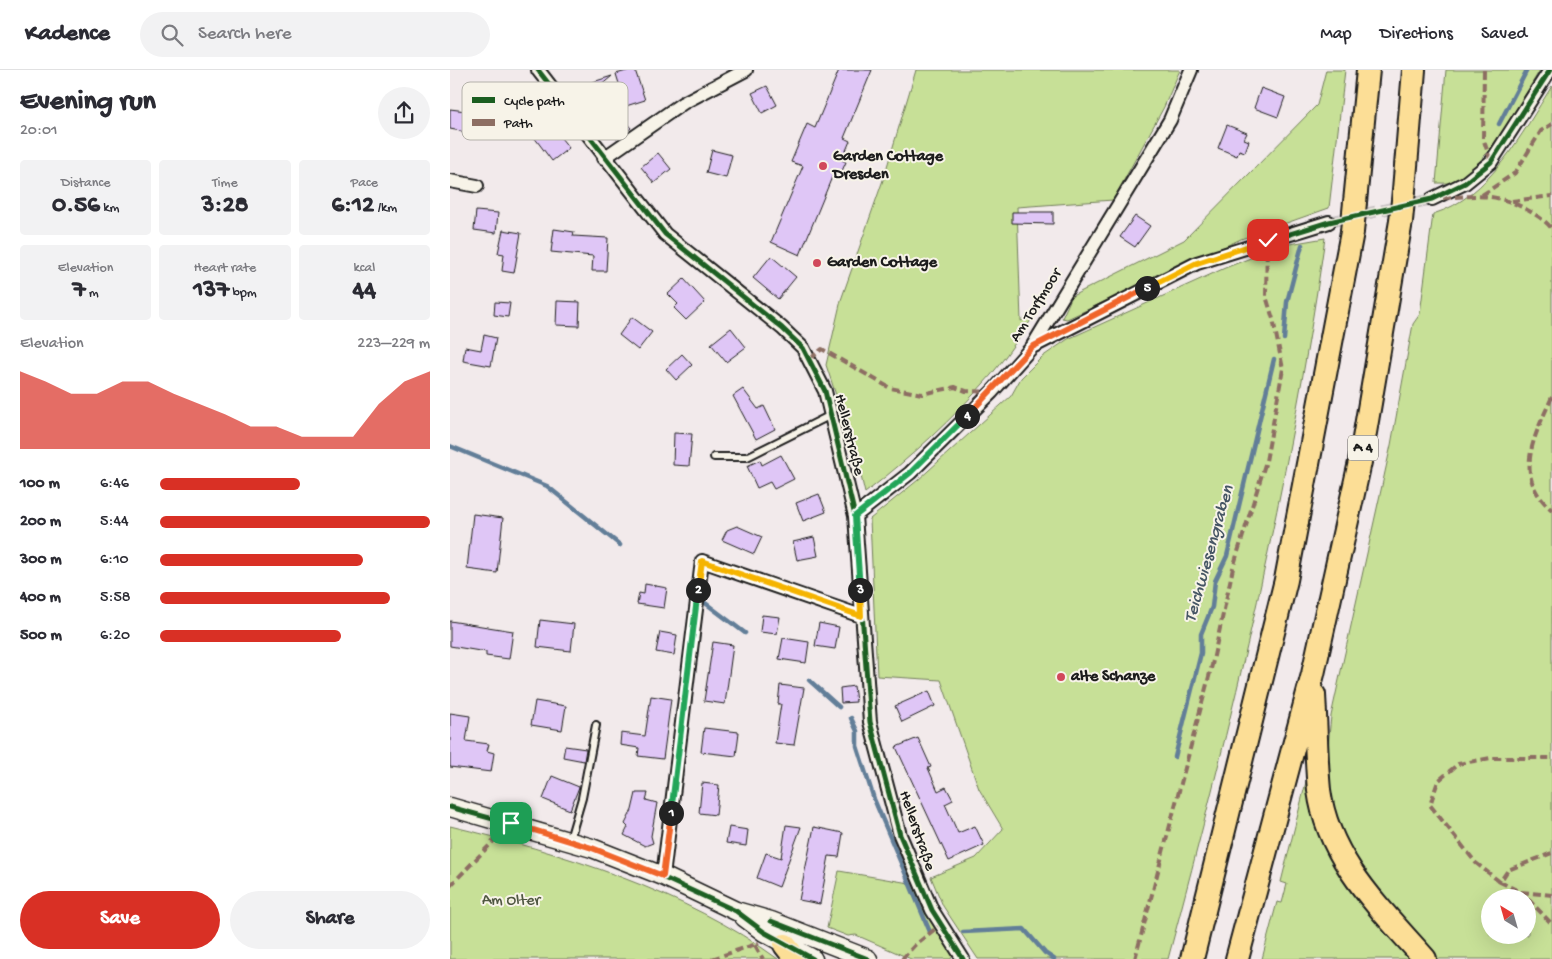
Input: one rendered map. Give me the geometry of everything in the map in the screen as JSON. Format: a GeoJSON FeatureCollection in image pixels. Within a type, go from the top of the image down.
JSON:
{"type":"FeatureCollection","features":[{"type":"Feature","properties":{"kind":"highway"},"geometry":{"type":"LineString","coordinates":[[1192,959],[1288,572],[1352,232],[1368,70]]}},
{"type":"Feature","properties":{"kind":"highway","name":"A 4"},"geometry":{"type":"LineString","coordinates":[[1237,959],[1313,674],[1360,462],[1401,220],[1414,70]]}},
{"type":"Feature","properties":{"kind":"highway"},"geometry":{"type":"LineString","coordinates":[[1313,674],[1320,791],[1332,837],[1355,878],[1426,959]]}},
{"type":"Feature","properties":{"kind":"main road"},"geometry":{"type":"LineString","coordinates":[[450,807],[570,840],[663,876],[736,911],[771,921],[868,959]]}},
{"type":"Feature","properties":{"kind":"main road"},"geometry":{"type":"LineString","coordinates":[[736,911],[790,952],[813,959]]}},
{"type":"Feature","properties":{"kind":"street","name":"Hellerstraße"},"geometry":{"type":"LineString","coordinates":[[538,70],[547,82]]}},
{"type":"Feature","properties":{"kind":"street"},"geometry":{"type":"LineString","coordinates":[[604,158],[683,103],[746,70]]}},
{"type":"Feature","properties":{"kind":"street","name":"Am Torfmoor"},"geometry":{"type":"LineString","coordinates":[[855,516],[910,473],[992,392],[1032,347],[1170,120],[1191,70]]}},
{"type":"Feature","properties":{"kind":"street"},"geometry":{"type":"LineString","coordinates":[[1432,198],[1465,183],[1491,162],[1550,70]]}},
{"type":"Feature","properties":{"kind":"street","name":"Hellerstraße"},"geometry":{"type":"LineString","coordinates":[[590,140],[664,234],[782,328],[803,348],[825,391],[855,516],[870,722],[900,835],[932,910],[963,959]]}},
{"type":"Feature","properties":{"kind":"street"},"geometry":{"type":"LineString","coordinates":[[450,181],[477,186]]}},
{"type":"Feature","properties":{"kind":"street"},"geometry":{"type":"LineString","coordinates":[[1032,347],[1197,263],[1329,222]]}},
{"type":"Feature","properties":{"kind":"street"},"geometry":{"type":"LineString","coordinates":[[663,876],[702,561],[861,616]]}},
{"type":"Feature","properties":{"kind":"lane"},"geometry":{"type":"LineString","coordinates":[[714,457],[747,457],[831,415]]}},
{"type":"Feature","properties":{"kind":"lane"},"geometry":{"type":"LineString","coordinates":[[570,840],[582,798],[596,725]]}},
{"type":"Feature","properties":{"kind":"green space"},"geometry":{"type":"Polygon","coordinates":[[[916,70],[1180,70],[1164,107],[1113,200],[1017,207],[1021,321],[1036,313],[997,368],[962,407],[915,452],[865,493],[856,455],[826,365],[841,300],[883,180],[916,70]]]}},
{"type":"Feature","properties":{"kind":"green space"},"geometry":{"type":"Polygon","coordinates":[[[1326,70],[1345,70],[1329,208],[1241,239],[1067,319],[1062,318],[1072,296],[1184,240],[1317,105],[1326,70]]]}},
{"type":"Feature","properties":{"kind":"green space"},"geometry":{"type":"Polygon","coordinates":[[[1446,70],[1540,70],[1504,129],[1482,159],[1459,180],[1451,183],[1436,183],[1446,70]]]}},
{"type":"Feature","properties":{"kind":"green space"},"geometry":{"type":"Polygon","coordinates":[[[1552,86],[1552,959],[1438,959],[1369,880],[1354,858],[1342,835],[1333,810],[1328,784],[1331,716],[1391,445],[1413,324],[1420,314],[1433,214],[1453,206],[1471,193],[1488,178],[1516,143],[1552,86]]]}},
{"type":"Feature","properties":{"kind":"green space"},"geometry":{"type":"Polygon","coordinates":[[[1325,238],[1295,420],[1277,511],[1237,691],[1168,959],[978,959],[943,906],[931,877],[976,858],[1003,829],[979,789],[941,680],[877,676],[870,519],[918,480],[1011,396],[1021,378],[1042,357],[1068,339],[1225,268],[1284,245],[1325,238]]]}},
{"type":"Feature","properties":{"kind":"green space"},"geometry":{"type":"Polygon","coordinates":[[[1306,782],[1313,810],[1332,857],[1359,899],[1411,959],[1262,959],[1277,902],[1282,903],[1287,884],[1281,882],[1306,782]]]}},
{"type":"Feature","properties":{"kind":"green space","name":"Am Olter"},"geometry":{"type":"Polygon","coordinates":[[[450,826],[535,848],[621,877],[663,894],[742,935],[778,959],[450,959],[450,826]]]}},
{"type":"Feature","properties":{"kind":"green space"},"geometry":{"type":"Polygon","coordinates":[[[839,871],[915,884],[926,913],[953,955],[951,959],[911,959],[856,935],[848,936],[827,928],[839,871]]]}},
{"type":"Feature","properties":{"kind":"building"},"geometry":{"type":"Polygon","coordinates":[[[635,70],[645,100],[628,105],[628,82],[618,82],[616,74],[635,70]]]}},
{"type":"Feature","properties":{"kind":"building","name":"Garden Cottage Dresden"},"geometry":{"type":"Polygon","coordinates":[[[839,70],[872,70],[844,138],[850,141],[842,160],[846,162],[841,173],[837,172],[835,178],[832,177],[800,255],[771,242],[803,166],[791,162],[807,124],[815,128],[839,70]]]}},
{"type":"Feature","properties":{"kind":"building"},"geometry":{"type":"Polygon","coordinates":[[[612,76],[605,82],[593,82],[612,76]]]}},
{"type":"Feature","properties":{"kind":"building"},"geometry":{"type":"Polygon","coordinates":[[[767,86],[777,105],[762,113],[752,93],[767,86]]]}},
{"type":"Feature","properties":{"kind":"building"},"geometry":{"type":"Polygon","coordinates":[[[1261,88],[1285,97],[1278,117],[1254,108],[1261,88]]]}},
{"type":"Feature","properties":{"kind":"building"},"geometry":{"type":"Polygon","coordinates":[[[450,109],[462,110],[462,131],[450,129],[450,109]]]}},
{"type":"Feature","properties":{"kind":"building"},"geometry":{"type":"Polygon","coordinates":[[[1227,125],[1247,133],[1244,139],[1249,141],[1245,152],[1239,150],[1237,156],[1218,148],[1227,125]]]}},
{"type":"Feature","properties":{"kind":"building"},"geometry":{"type":"Polygon","coordinates":[[[536,140],[563,140],[569,148],[552,161],[536,140]]]}},
{"type":"Feature","properties":{"kind":"building"},"geometry":{"type":"Polygon","coordinates":[[[712,150],[732,155],[726,178],[706,173],[712,150]]]}},
{"type":"Feature","properties":{"kind":"building"},"geometry":{"type":"Polygon","coordinates":[[[658,153],[671,169],[654,183],[641,167],[658,153]]]}},
{"type":"Feature","properties":{"kind":"building"},"geometry":{"type":"Polygon","coordinates":[[[476,211],[498,213],[496,233],[474,230],[476,211]]]}},
{"type":"Feature","properties":{"kind":"building"},"geometry":{"type":"Polygon","coordinates":[[[1012,212],[1053,212],[1053,224],[1012,223],[1012,212]]]}},
{"type":"Feature","properties":{"kind":"building"},"geometry":{"type":"Polygon","coordinates":[[[1135,216],[1150,226],[1135,247],[1120,237],[1135,216]]]}},
{"type":"Feature","properties":{"kind":"building"},"geometry":{"type":"Polygon","coordinates":[[[554,229],[574,232],[573,236],[608,238],[606,271],[592,271],[593,256],[551,252],[554,229]]]}},
{"type":"Feature","properties":{"kind":"building"},"geometry":{"type":"Polygon","coordinates":[[[503,230],[521,233],[514,273],[502,271],[504,254],[498,253],[503,230]]]}},
{"type":"Feature","properties":{"kind":"building"},"geometry":{"type":"Polygon","coordinates":[[[771,256],[796,277],[778,299],[753,278],[771,256]]]}},
{"type":"Feature","properties":{"kind":"building"},"geometry":{"type":"Polygon","coordinates":[[[684,279],[705,302],[686,320],[674,308],[678,304],[668,294],[684,279]]]}},
{"type":"Feature","properties":{"kind":"building"},"geometry":{"type":"Polygon","coordinates":[[[557,301],[580,302],[579,326],[556,325],[557,301]]]}},
{"type":"Feature","properties":{"kind":"building"},"geometry":{"type":"Polygon","coordinates":[[[495,302],[510,303],[508,317],[494,315],[495,302]]]}},
{"type":"Feature","properties":{"kind":"building"},"geometry":{"type":"Polygon","coordinates":[[[632,317],[652,332],[638,350],[619,335],[632,317]]]}},
{"type":"Feature","properties":{"kind":"building"},"geometry":{"type":"Polygon","coordinates":[[[731,328],[746,347],[726,362],[711,344],[731,328]]]}},
{"type":"Feature","properties":{"kind":"building"},"geometry":{"type":"Polygon","coordinates":[[[484,335],[496,338],[491,366],[463,361],[465,347],[481,350],[484,335]]]}},
{"type":"Feature","properties":{"kind":"building"},"geometry":{"type":"Polygon","coordinates":[[[682,354],[692,365],[676,380],[666,369],[682,354]]]}},
{"type":"Feature","properties":{"kind":"building"},"geometry":{"type":"Polygon","coordinates":[[[743,389],[758,409],[764,406],[775,429],[756,439],[733,396],[743,389]]]}},
{"type":"Feature","properties":{"kind":"building"},"geometry":{"type":"Polygon","coordinates":[[[674,433],[692,434],[689,466],[673,465],[674,433]]]}},
{"type":"Feature","properties":{"kind":"building"},"geometry":{"type":"Polygon","coordinates":[[[781,455],[794,479],[774,489],[770,482],[757,488],[747,466],[760,460],[762,465],[781,455]]]}},
{"type":"Feature","properties":{"kind":"building"},"geometry":{"type":"Polygon","coordinates":[[[819,494],[826,512],[803,521],[796,503],[819,494]]]}},
{"type":"Feature","properties":{"kind":"building"},"geometry":{"type":"Polygon","coordinates":[[[473,514],[503,518],[497,573],[467,569],[473,514]]]}},
{"type":"Feature","properties":{"kind":"building"},"geometry":{"type":"Polygon","coordinates":[[[737,526],[762,537],[754,554],[722,540],[727,530],[737,526]]]}},
{"type":"Feature","properties":{"kind":"building"},"geometry":{"type":"Polygon","coordinates":[[[814,537],[818,556],[797,560],[793,542],[814,537]]]}},
{"type":"Feature","properties":{"kind":"building"},"geometry":{"type":"Polygon","coordinates":[[[645,584],[667,588],[664,608],[637,604],[639,593],[644,594],[645,584]]]}},
{"type":"Feature","properties":{"kind":"building"},"geometry":{"type":"Polygon","coordinates":[[[762,615],[780,617],[777,634],[760,632],[762,615]]]}},
{"type":"Feature","properties":{"kind":"building"},"geometry":{"type":"Polygon","coordinates":[[[540,620],[574,624],[571,651],[537,647],[540,620]]]}},
{"type":"Feature","properties":{"kind":"building"},"geometry":{"type":"Polygon","coordinates":[[[450,621],[513,631],[509,659],[486,656],[486,652],[450,646],[450,621]]]}},
{"type":"Feature","properties":{"kind":"building"},"geometry":{"type":"Polygon","coordinates":[[[819,623],[839,627],[835,649],[815,646],[819,623]]]}},
{"type":"Feature","properties":{"kind":"building"},"geometry":{"type":"Polygon","coordinates":[[[660,632],[677,635],[674,655],[656,652],[660,632]]]}},
{"type":"Feature","properties":{"kind":"building"},"geometry":{"type":"Polygon","coordinates":[[[783,638],[809,642],[806,663],[779,659],[783,638]]]}},
{"type":"Feature","properties":{"kind":"building"},"geometry":{"type":"Polygon","coordinates":[[[713,642],[733,645],[725,704],[704,701],[713,642]]]}},
{"type":"Feature","properties":{"kind":"building"},"geometry":{"type":"Polygon","coordinates":[[[780,685],[804,688],[794,745],[775,743],[781,704],[778,704],[780,685]]]}},
{"type":"Feature","properties":{"kind":"building"},"geometry":{"type":"Polygon","coordinates":[[[854,686],[856,702],[841,703],[840,688],[854,686]]]}},
{"type":"Feature","properties":{"kind":"building"},"geometry":{"type":"Polygon","coordinates":[[[929,691],[935,706],[902,722],[895,706],[929,691]]]}},
{"type":"Feature","properties":{"kind":"building"},"geometry":{"type":"Polygon","coordinates":[[[651,696],[671,699],[663,759],[638,756],[639,748],[620,745],[621,733],[645,736],[651,696]]]}},
{"type":"Feature","properties":{"kind":"building"},"geometry":{"type":"Polygon","coordinates":[[[535,701],[566,706],[562,730],[531,725],[535,701]]]}},
{"type":"Feature","properties":{"kind":"building"},"geometry":{"type":"Polygon","coordinates":[[[450,713],[470,716],[466,741],[489,744],[487,751],[494,753],[491,772],[450,767],[450,713]]]}},
{"type":"Feature","properties":{"kind":"building"},"geometry":{"type":"Polygon","coordinates":[[[704,728],[739,732],[736,756],[701,752],[704,728]]]}},
{"type":"Feature","properties":{"kind":"building"},"geometry":{"type":"Polygon","coordinates":[[[918,738],[931,767],[928,768],[938,791],[946,787],[953,800],[945,804],[958,833],[975,826],[984,845],[949,861],[896,747],[918,738]]]}},
{"type":"Feature","properties":{"kind":"building"},"geometry":{"type":"Polygon","coordinates":[[[565,746],[586,749],[584,761],[563,757],[565,746]]]}},
{"type":"Feature","properties":{"kind":"building"},"geometry":{"type":"Polygon","coordinates":[[[552,776],[579,787],[570,810],[543,799],[552,776]]]}},
{"type":"Feature","properties":{"kind":"building"},"geometry":{"type":"Polygon","coordinates":[[[702,783],[719,785],[716,815],[699,813],[702,783]]]}},
{"type":"Feature","properties":{"kind":"building"},"geometry":{"type":"Polygon","coordinates":[[[636,793],[648,793],[646,800],[657,803],[651,836],[653,843],[645,846],[624,835],[628,827],[625,824],[632,810],[636,793]]]}},
{"type":"Feature","properties":{"kind":"building"},"geometry":{"type":"Polygon","coordinates":[[[786,825],[801,827],[779,887],[757,878],[766,853],[781,858],[786,825]]]}},
{"type":"Feature","properties":{"kind":"building"},"geometry":{"type":"Polygon","coordinates":[[[729,827],[748,830],[746,846],[726,843],[729,827]]]}},
{"type":"Feature","properties":{"kind":"building"},"geometry":{"type":"Polygon","coordinates":[[[814,827],[843,833],[839,857],[829,856],[820,904],[799,900],[814,827]]]}},
{"type":"Feature","properties":{"kind":"waterway","name":"Teichwiesengraben"},"geometry":{"type":"LineString","coordinates":[[1499,124],[1527,70]]}},
{"type":"Feature","properties":{"kind":"waterway","name":"Teichwiesengraben"},"geometry":{"type":"LineString","coordinates":[[1284,339],[1287,302],[1302,245]]}},
{"type":"Feature","properties":{"kind":"waterway","name":"Teichwiesengraben"},"geometry":{"type":"LineString","coordinates":[[1175,757],[1201,653],[1201,634],[1212,607],[1215,581],[1227,556],[1274,359]]}},
{"type":"Feature","properties":{"kind":"waterway"},"geometry":{"type":"LineString","coordinates":[[450,446],[547,486],[620,545]]}},
{"type":"Feature","properties":{"kind":"waterway"},"geometry":{"type":"LineString","coordinates":[[704,602],[745,633]]}},
{"type":"Feature","properties":{"kind":"waterway"},"geometry":{"type":"LineString","coordinates":[[809,680],[839,707]]}},
{"type":"Feature","properties":{"kind":"waterway"},"geometry":{"type":"LineString","coordinates":[[851,718],[857,731],[857,746],[874,799],[930,932]]}},
{"type":"Feature","properties":{"kind":"waterway"},"geometry":{"type":"LineString","coordinates":[[963,932],[1024,929],[1045,953],[1054,959]]}},
{"type":"Feature","properties":{"kind":"tunnel"},"geometry":{"type":"LineString","coordinates":[[1329,222],[1432,199]]}},
{"type":"Feature","properties":{"kind":"marked path"},"geometry":{"type":"LineString","coordinates":[[1484,70],[1483,138],[1491,162]]}},
{"type":"Feature","properties":{"kind":"marked path"},"geometry":{"type":"LineString","coordinates":[[1482,195],[1515,173],[1541,131],[1552,124]]}},
{"type":"Feature","properties":{"kind":"marked path"},"geometry":{"type":"LineString","coordinates":[[1443,198],[1478,196],[1509,201],[1545,221],[1552,229]]}},
{"type":"Feature","properties":{"kind":"marked path"},"geometry":{"type":"LineString","coordinates":[[1512,201],[1552,196]]}},
{"type":"Feature","properties":{"kind":"marked path"},"geometry":{"type":"LineString","coordinates":[[1135,959],[1212,665],[1233,568],[1266,461],[1283,369],[1273,319],[1266,296],[1267,240]]}},
{"type":"Feature","properties":{"kind":"marked path"},"geometry":{"type":"LineString","coordinates":[[810,359],[822,349],[890,388],[922,394],[955,387],[966,391],[992,392]]}},
{"type":"Feature","properties":{"kind":"marked path"},"geometry":{"type":"LineString","coordinates":[[1552,397],[1539,427],[1530,456],[1533,484],[1540,497],[1552,510]]}},
{"type":"Feature","properties":{"kind":"marked path"},"geometry":{"type":"LineString","coordinates":[[1500,882],[1476,863],[1430,805],[1438,781],[1458,764],[1491,758],[1552,758]]}},
{"type":"Feature","properties":{"kind":"marked path"},"geometry":{"type":"LineString","coordinates":[[450,886],[511,823]]}},
{"type":"Feature","properties":{"kind":"marked path"},"geometry":{"type":"LineString","coordinates":[[1515,889],[1500,882],[1508,870],[1552,853]]}},
{"type":"Feature","properties":{"kind":"marked path"},"geometry":{"type":"LineString","coordinates":[[1536,893],[1552,895]]}},
{"type":"Feature","properties":{"kind":"marked path"},"geometry":{"type":"LineString","coordinates":[[1536,907],[1552,924]]}},
{"type":"Feature","properties":{"kind":"marked path"},"geometry":{"type":"LineString","coordinates":[[902,959],[915,945],[940,925]]}},
{"type":"Feature","properties":{"kind":"marked path"},"geometry":{"type":"LineString","coordinates":[[712,959],[759,943]]}},
{"type":"Feature","properties":{"kind":"marked path"},"geometry":{"type":"LineString","coordinates":[[755,945],[763,959]]}},
{"type":"Feature","properties":{"kind":"cycle path"},"geometry":{"type":"LineString","coordinates":[[538,70],[547,82]]}},
{"type":"Feature","properties":{"kind":"cycle path"},"geometry":{"type":"LineString","coordinates":[[1032,347],[1197,263],[1329,222],[1432,199],[1465,183],[1491,162],[1550,70]]}},
{"type":"Feature","properties":{"kind":"cycle path"},"geometry":{"type":"LineString","coordinates":[[592,140],[665,234],[782,328],[803,348],[825,391],[855,516],[870,722],[900,835],[932,910],[963,959]]}},
{"type":"Feature","properties":{"kind":"cycle path"},"geometry":{"type":"LineString","coordinates":[[450,807],[551,835],[636,865],[736,911],[764,932],[813,959]]}},
{"type":"Feature","properties":{"kind":"cycle path"},"geometry":{"type":"LineString","coordinates":[[771,921],[868,959]]}},
{"type":"Feature","properties":{"kind":"place","name":"Garden Cottage Dresden"},"geometry":{"type":"Point","coordinates":[823,166]}},
{"type":"Feature","properties":{"kind":"place","name":"Garden Cottage"},"geometry":{"type":"Point","coordinates":[817,263]}},
{"type":"Feature","properties":{"kind":"place","name":"alte Schanze"},"geometry":{"type":"Point","coordinates":[1061,677]}},
{"type":"Feature","properties":{"kind":"route"},"geometry":{"type":"LineString","coordinates":[[511,823],[592,848],[663,876],[702,561],[861,616],[855,516],[910,473],[992,392],[1032,347],[1197,263],[1268,240]]}}]}
